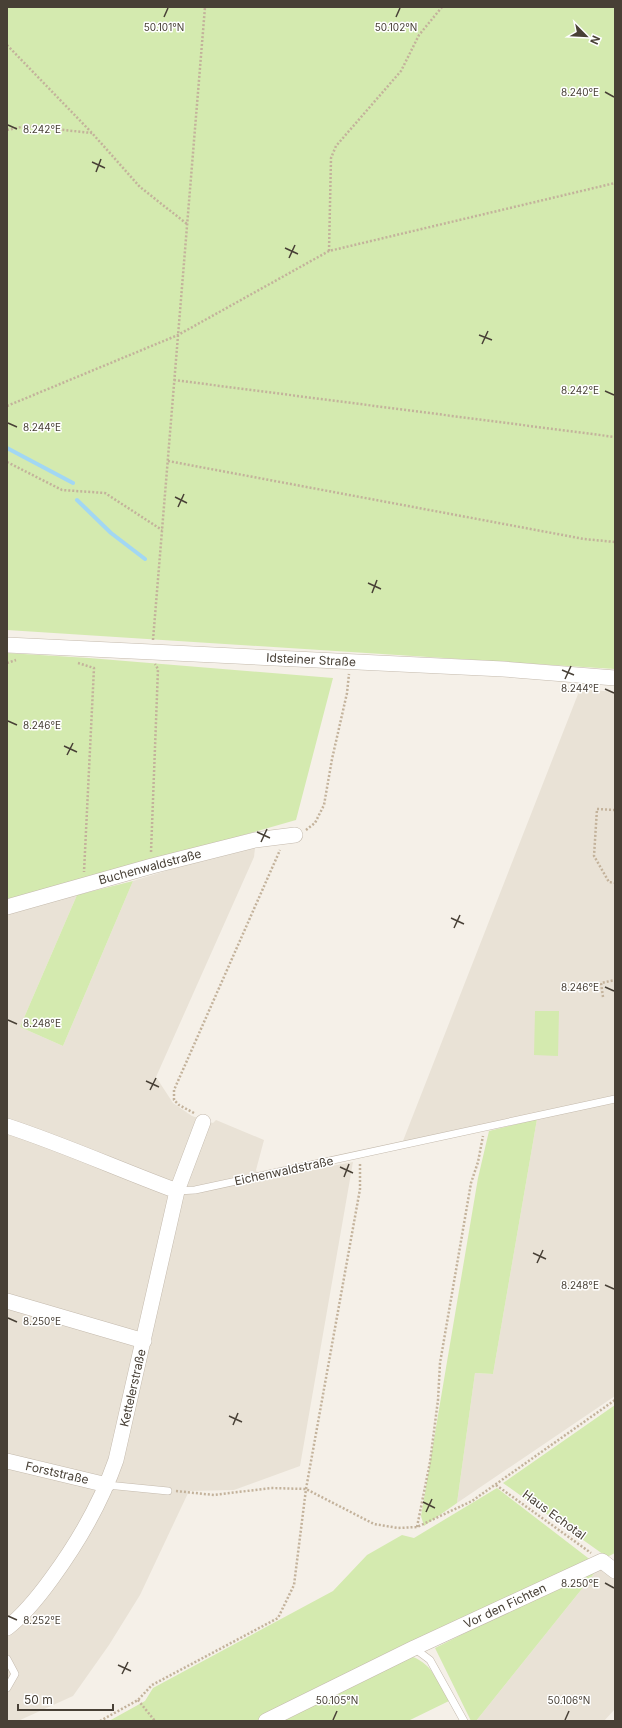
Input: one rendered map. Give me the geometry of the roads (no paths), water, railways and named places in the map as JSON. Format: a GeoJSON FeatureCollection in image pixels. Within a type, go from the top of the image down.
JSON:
{"type":"FeatureCollection","features":[{"type":"Feature","properties":{"kind":"street","name":"Idsteiner Straße"},"geometry":{"type":"LineString","coordinates":[[7,645],[503,669],[615,678]]}},
{"type":"Feature","properties":{"kind":"street","name":"Buchenwaldstraße"},"geometry":{"type":"LineString","coordinates":[[7,907],[152,866],[255,840],[295,835]]}},
{"type":"Feature","properties":{"kind":"street","name":"Kettelerstraße"},"geometry":{"type":"LineString","coordinates":[[7,1628],[40,1594],[72,1551],[94,1513],[107,1485],[116,1460],[177,1191],[203,1122]]}},
{"type":"Feature","properties":{"kind":"street","name":"Eichenwaldstraße"},"geometry":{"type":"LineString","coordinates":[[7,1126],[47,1139],[122,1171],[177,1191]]}},
{"type":"Feature","properties":{"kind":"street"},"geometry":{"type":"LineString","coordinates":[[7,1301],[144,1341]]}},
{"type":"Feature","properties":{"kind":"street","name":"Forststraße"},"geometry":{"type":"LineString","coordinates":[[7,1461],[107,1485]]}},
{"type":"Feature","properties":{"kind":"street","name":"Vor den Fichten"},"geometry":{"type":"LineString","coordinates":[[266,1721],[414,1648],[602,1561],[615,1571]]}},
{"type":"Feature","properties":{"kind":"lane","name":"Eichenwaldstraße"},"geometry":{"type":"LineString","coordinates":[[177,1191],[195,1190],[615,1099]]}},
{"type":"Feature","properties":{"kind":"lane"},"geometry":{"type":"LineString","coordinates":[[107,1485],[168,1491]]}},
{"type":"Feature","properties":{"kind":"lane"},"geometry":{"type":"LineString","coordinates":[[414,1648],[430,1660],[464,1721]]}},
{"type":"Feature","properties":{"kind":"lane"},"geometry":{"type":"LineString","coordinates":[[7,1659],[15,1674],[7,1688]]}},
{"type":"Feature","properties":{"kind":"waterway"},"geometry":{"type":"LineString","coordinates":[[7,448],[73,483]]}},
{"type":"Feature","properties":{"kind":"waterway"},"geometry":{"type":"LineString","coordinates":[[77,500],[111,533],[145,559]]}}]}
